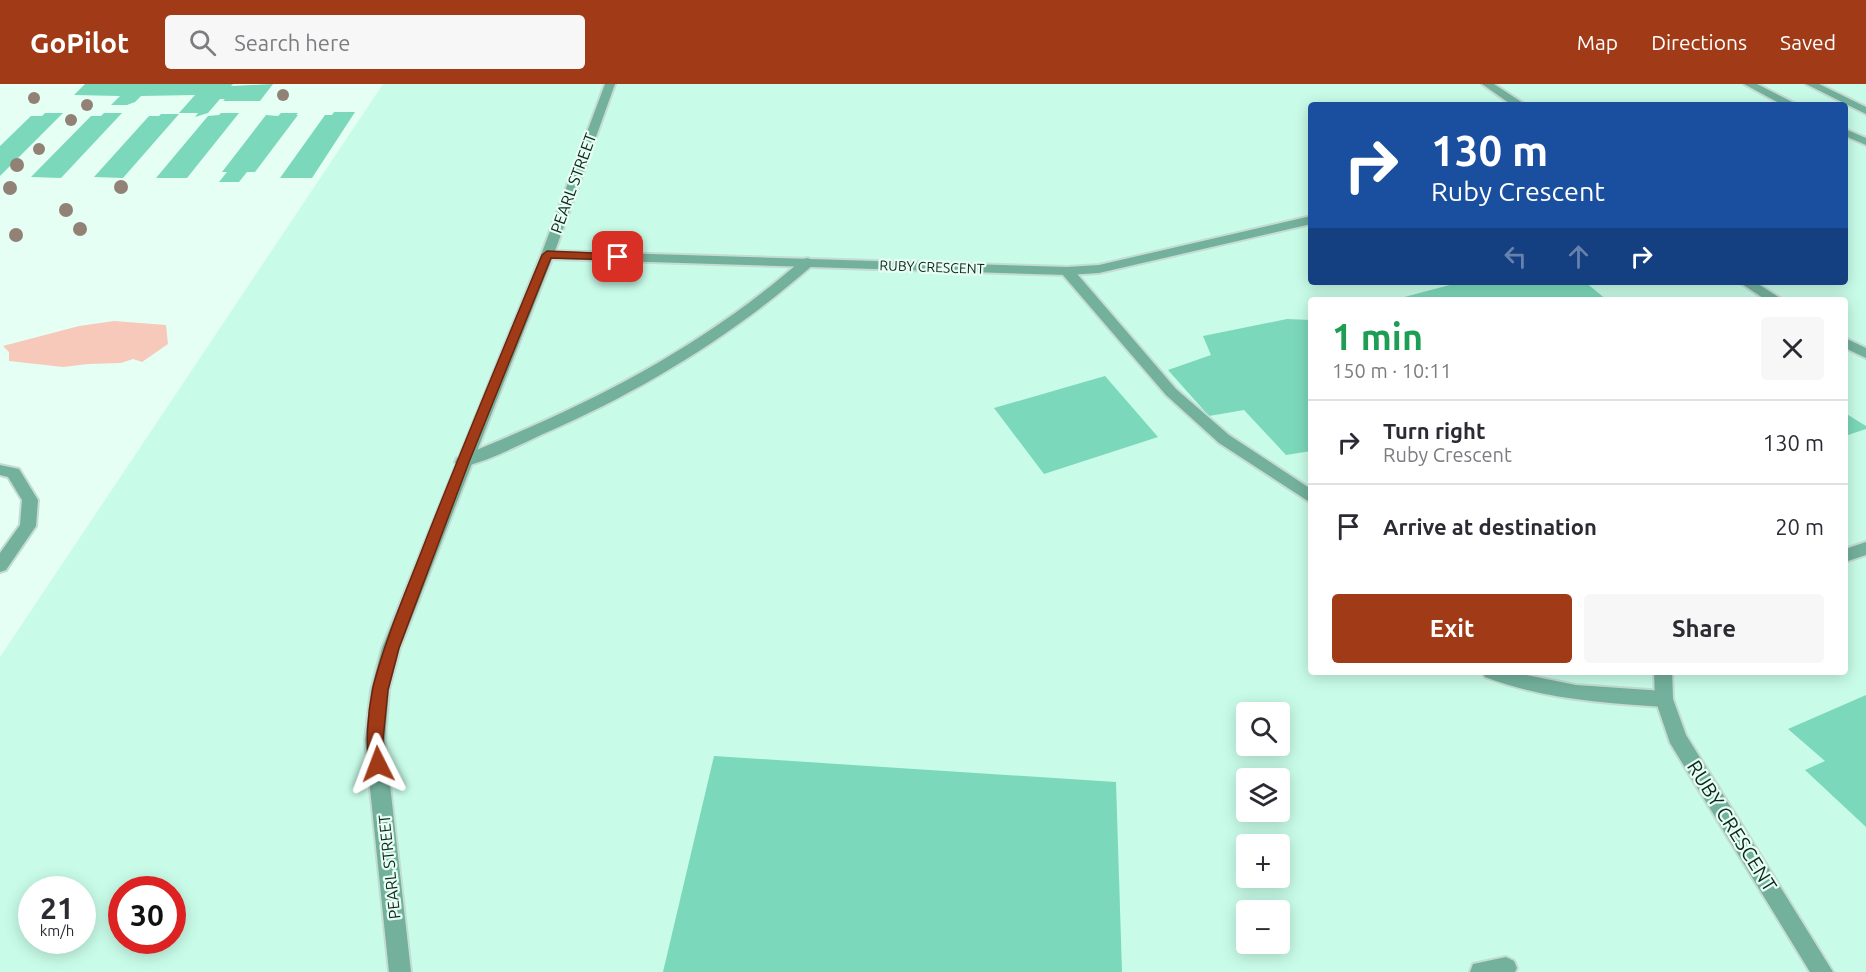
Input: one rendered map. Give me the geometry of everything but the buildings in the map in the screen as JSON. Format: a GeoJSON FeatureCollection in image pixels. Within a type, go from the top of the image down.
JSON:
{"type":"FeatureCollection","features":[{"type":"Feature","properties":{"kind":"street","name":"PEARL STREET"},"geometry":{"type":"LineString","coordinates":[[400,972],[375,740],[380,690],[391,648],[547,255],[610,84]]}},
{"type":"Feature","properties":{"kind":"street"},"geometry":{"type":"LineString","coordinates":[[1487,84],[1515,102]]}},
{"type":"Feature","properties":{"kind":"street"},"geometry":{"type":"LineString","coordinates":[[1749,84],[1786,102]]}},
{"type":"Feature","properties":{"kind":"street"},"geometry":{"type":"LineString","coordinates":[[1811,84],[1848,102]]}},
{"type":"Feature","properties":{"kind":"street"},"geometry":{"type":"LineString","coordinates":[[1848,102],[1866,111]]}},
{"type":"Feature","properties":{"kind":"street"},"geometry":{"type":"LineString","coordinates":[[1848,133],[1866,142]]}},
{"type":"Feature","properties":{"kind":"street","name":"RUBY CRESCENT"},"geometry":{"type":"LineString","coordinates":[[547,255],[1067,271],[1100,269],[1308,221]]}},
{"type":"Feature","properties":{"kind":"street"},"geometry":{"type":"LineString","coordinates":[[463,462],[574,416],[656,370],[722,331],[779,289],[808,262]]}},
{"type":"Feature","properties":{"kind":"street"},"geometry":{"type":"LineString","coordinates":[[1067,271],[1171,392],[1224,439],[1308,495]]}},
{"type":"Feature","properties":{"kind":"street"},"geometry":{"type":"LineString","coordinates":[[1751,285],[1771,297]]}},
{"type":"Feature","properties":{"kind":"street"},"geometry":{"type":"LineString","coordinates":[[1848,344],[1866,354]]}},
{"type":"Feature","properties":{"kind":"street"},"geometry":{"type":"LineString","coordinates":[[0,470],[13,473],[30,500],[28,526],[0,566]]}},
{"type":"Feature","properties":{"kind":"street"},"geometry":{"type":"LineString","coordinates":[[1848,555],[1866,548]]}},
{"type":"Feature","properties":{"kind":"street"},"geometry":{"type":"LineString","coordinates":[[1498,675],[1514,682],[1575,694],[1664,699]]}},
{"type":"Feature","properties":{"kind":"street","name":"RUBY CRESCENT"},"geometry":{"type":"LineString","coordinates":[[1663,675],[1664,699],[1677,737],[1822,972]]}},
{"type":"Feature","properties":{"kind":"street"},"geometry":{"type":"LineString","coordinates":[[1481,972],[1506,968]]}},
{"type":"Feature","properties":{"kind":"shaded area"},"geometry":{"type":"Polygon","coordinates":[[[383,84],[1866,84],[1866,972],[0,972],[0,657],[383,84]]]}},
{"type":"Feature","properties":{"kind":"shaded area"},"geometry":{"type":"Polygon","coordinates":[[[114,321],[166,325],[168,344],[142,362],[133,359],[121,363],[63,367],[9,361],[9,352],[3,346],[79,326],[114,321]]]}},
{"type":"Feature","properties":{"kind":"route"},"geometry":{"type":"LineString","coordinates":[[378,764],[375,740],[380,690],[391,648],[547,255],[618,257]]}}]}
